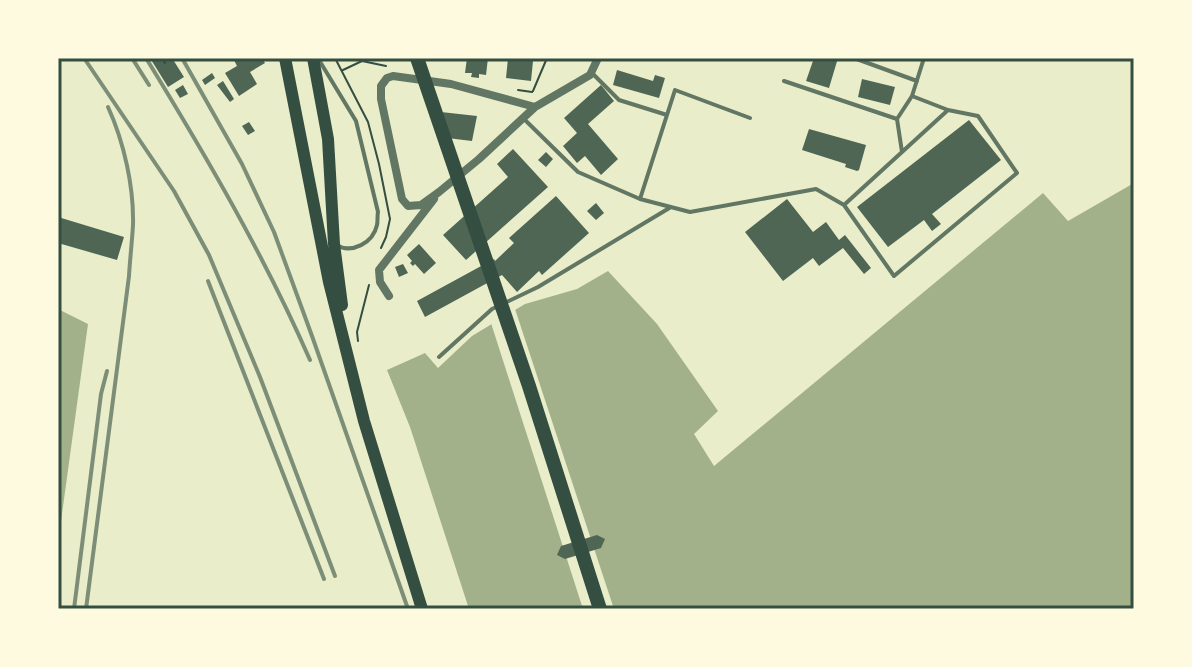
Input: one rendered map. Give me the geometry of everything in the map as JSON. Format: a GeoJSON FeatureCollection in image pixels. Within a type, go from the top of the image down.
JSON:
{"type":"FeatureCollection","features":[{"type":"Feature","properties":{"kind":"highway"},"geometry":{"type":"LineString","coordinates":[[417,58],[529,386],[600,609]]}},
{"type":"Feature","properties":{"kind":"main road"},"geometry":{"type":"LineString","coordinates":[[285,58],[329,282],[364,421],[422,609]]}},
{"type":"Feature","properties":{"kind":"main road"},"geometry":{"type":"LineString","coordinates":[[315,58],[328,139],[334,244],[347,351]]}},
{"type":"Feature","properties":{"kind":"street"},"geometry":{"type":"LineString","coordinates":[[535,107],[451,84],[393,76],[387,78],[381,86],[381,99],[402,199],[408,206],[421,205],[535,107],[590,75],[598,58]]}},
{"type":"Feature","properties":{"kind":"street"},"geometry":{"type":"LineString","coordinates":[[389,296],[380,282],[379,270],[439,192]]}},
{"type":"Feature","properties":{"kind":"lane"},"geometry":{"type":"LineString","coordinates":[[315,58],[356,121],[378,212],[372,237],[365,244],[343,249],[327,237],[317,217]]}},
{"type":"Feature","properties":{"kind":"lane"},"geometry":{"type":"LineString","coordinates":[[854,58],[917,81]]}},
{"type":"Feature","properties":{"kind":"lane"},"geometry":{"type":"LineString","coordinates":[[902,152],[897,119],[912,96],[924,58]]}},
{"type":"Feature","properties":{"kind":"lane"},"geometry":{"type":"LineString","coordinates":[[591,72],[619,100],[667,115]]}},
{"type":"Feature","properties":{"kind":"lane"},"geometry":{"type":"LineString","coordinates":[[784,81],[897,119]]}},
{"type":"Feature","properties":{"kind":"lane"},"geometry":{"type":"LineString","coordinates":[[640,199],[675,90],[750,118]]}},
{"type":"Feature","properties":{"kind":"lane"},"geometry":{"type":"LineString","coordinates":[[524,118],[578,172],[640,199],[690,212],[816,189],[844,205],[894,276],[1017,173],[978,116],[948,110],[912,96]]}},
{"type":"Feature","properties":{"kind":"lane"},"geometry":{"type":"LineString","coordinates":[[844,205],[948,110]]}},
{"type":"Feature","properties":{"kind":"lane"},"geometry":{"type":"LineString","coordinates":[[439,357],[492,309],[538,287],[671,207]]}},
{"type":"Feature","properties":{"kind":"path"},"geometry":{"type":"LineString","coordinates":[[162,58],[165,63]]}},
{"type":"Feature","properties":{"kind":"path"},"geometry":{"type":"LineString","coordinates":[[532,92],[547,58]]}},
{"type":"Feature","properties":{"kind":"shaded area"},"geometry":{"type":"Polygon","coordinates":[[[1134,183],[1134,609],[469,609],[410,427],[387,370],[425,353],[438,368],[472,336],[525,304],[577,289],[608,271],[657,324],[718,411],[694,434],[714,466],[1043,193],[1068,221],[1134,183]]]}},
{"type":"Feature","properties":{"kind":"shaded area"},"geometry":{"type":"Polygon","coordinates":[[[58,309],[88,324],[58,543],[58,309]]]}},
{"type":"Feature","properties":{"kind":"pier"},"geometry":{"type":"Polygon","coordinates":[[[514,306],[614,609],[583,609],[490,320],[514,306]]]}},
{"type":"Feature","properties":{"kind":"building"},"geometry":{"type":"Polygon","coordinates":[[[150,58],[172,58],[184,77],[168,87],[150,58]]]}},
{"type":"Feature","properties":{"kind":"building"},"geometry":{"type":"Polygon","coordinates":[[[233,58],[262,58],[265,63],[250,72],[257,84],[239,96],[225,73],[237,66],[233,58]]]}},
{"type":"Feature","properties":{"kind":"building"},"geometry":{"type":"Polygon","coordinates":[[[467,58],[488,58],[486,75],[479,74],[479,78],[465,73],[467,58]]]}},
{"type":"Feature","properties":{"kind":"building"},"geometry":{"type":"Polygon","coordinates":[[[508,58],[533,61],[531,81],[506,78],[508,58]]]}},
{"type":"Feature","properties":{"kind":"building"},"geometry":{"type":"Polygon","coordinates":[[[814,58],[838,58],[829,88],[806,81],[814,58]]]}},
{"type":"Feature","properties":{"kind":"building"},"geometry":{"type":"Polygon","coordinates":[[[617,70],[653,81],[655,75],[665,78],[659,98],[613,85],[617,70]]]}},
{"type":"Feature","properties":{"kind":"building"},"geometry":{"type":"Polygon","coordinates":[[[212,73],[215,78],[205,85],[202,80],[212,73]]]}},
{"type":"Feature","properties":{"kind":"building"},"geometry":{"type":"Polygon","coordinates":[[[862,79],[895,87],[890,105],[858,97],[862,79]]]}},
{"type":"Feature","properties":{"kind":"building"},"geometry":{"type":"Polygon","coordinates":[[[223,81],[234,99],[230,102],[217,85],[223,81]]]}},
{"type":"Feature","properties":{"kind":"building"},"geometry":{"type":"Polygon","coordinates":[[[183,85],[188,94],[180,98],[175,90],[183,85]]]}},
{"type":"Feature","properties":{"kind":"building"},"geometry":{"type":"Polygon","coordinates":[[[601,85],[614,101],[588,124],[618,159],[601,175],[585,156],[577,163],[563,146],[577,133],[564,118],[601,85]]]}},
{"type":"Feature","properties":{"kind":"building"},"geometry":{"type":"Polygon","coordinates":[[[441,112],[477,116],[472,141],[439,137],[441,112]]]}},
{"type":"Feature","properties":{"kind":"building"},"geometry":{"type":"Polygon","coordinates":[[[969,120],[1001,160],[932,214],[941,224],[932,231],[924,220],[888,247],[857,207],[969,120]]]}},
{"type":"Feature","properties":{"kind":"building"},"geometry":{"type":"Polygon","coordinates":[[[249,122],[255,131],[248,135],[242,126],[249,122]]]}},
{"type":"Feature","properties":{"kind":"building"},"geometry":{"type":"Polygon","coordinates":[[[809,129],[866,145],[859,170],[802,150],[809,129]]]}},
{"type":"Feature","properties":{"kind":"building"},"geometry":{"type":"Polygon","coordinates":[[[513,149],[548,187],[466,260],[443,235],[508,177],[497,164],[513,149]]]}},
{"type":"Feature","properties":{"kind":"building"},"geometry":{"type":"Polygon","coordinates":[[[546,152],[553,159],[546,167],[538,160],[546,152]]]}},
{"type":"Feature","properties":{"kind":"building"},"geometry":{"type":"Polygon","coordinates":[[[556,196],[589,233],[542,275],[539,271],[517,292],[502,275],[425,317],[417,301],[495,261],[514,243],[509,238],[556,196]]]}},
{"type":"Feature","properties":{"kind":"building"},"geometry":{"type":"Polygon","coordinates":[[[787,199],[813,232],[826,222],[839,240],[845,235],[871,268],[864,274],[843,248],[819,266],[813,258],[783,281],[745,232],[787,199]]]}},
{"type":"Feature","properties":{"kind":"building"},"geometry":{"type":"Polygon","coordinates":[[[596,203],[604,213],[596,220],[587,211],[596,203]]]}},
{"type":"Feature","properties":{"kind":"building"},"geometry":{"type":"Polygon","coordinates":[[[58,217],[124,237],[117,260],[58,243],[58,217]]]}},
{"type":"Feature","properties":{"kind":"building"},"geometry":{"type":"Polygon","coordinates":[[[419,244],[436,263],[424,274],[410,263],[412,261],[407,255],[419,244]]]}},
{"type":"Feature","properties":{"kind":"building"},"geometry":{"type":"Polygon","coordinates":[[[403,264],[408,273],[399,277],[395,267],[403,264]]]}},
{"type":"Feature","properties":{"kind":"building"},"geometry":{"type":"Polygon","coordinates":[[[597,535],[605,539],[601,548],[565,559],[557,555],[561,546],[597,535]]]}},
{"type":"Feature","properties":{"kind":"railway"},"geometry":{"type":"LineString","coordinates":[[84,58],[174,191],[209,255],[260,377],[335,576]]}},
{"type":"Feature","properties":{"kind":"railway"},"geometry":{"type":"LineString","coordinates":[[132,58],[149,85]]}},
{"type":"Feature","properties":{"kind":"railway"},"geometry":{"type":"LineString","coordinates":[[146,58],[233,206],[310,360]]}},
{"type":"Feature","properties":{"kind":"railway"},"geometry":{"type":"LineString","coordinates":[[182,58],[242,164],[274,232],[408,609]]}},
{"type":"Feature","properties":{"kind":"railway"},"geometry":{"type":"LineString","coordinates":[[86,609],[133,225],[127,165],[108,107]]}},
{"type":"Feature","properties":{"kind":"railway"},"geometry":{"type":"LineString","coordinates":[[208,281],[324,579]]}},
{"type":"Feature","properties":{"kind":"railway"},"geometry":{"type":"LineString","coordinates":[[74,609],[101,394],[107,371]]}}]}
